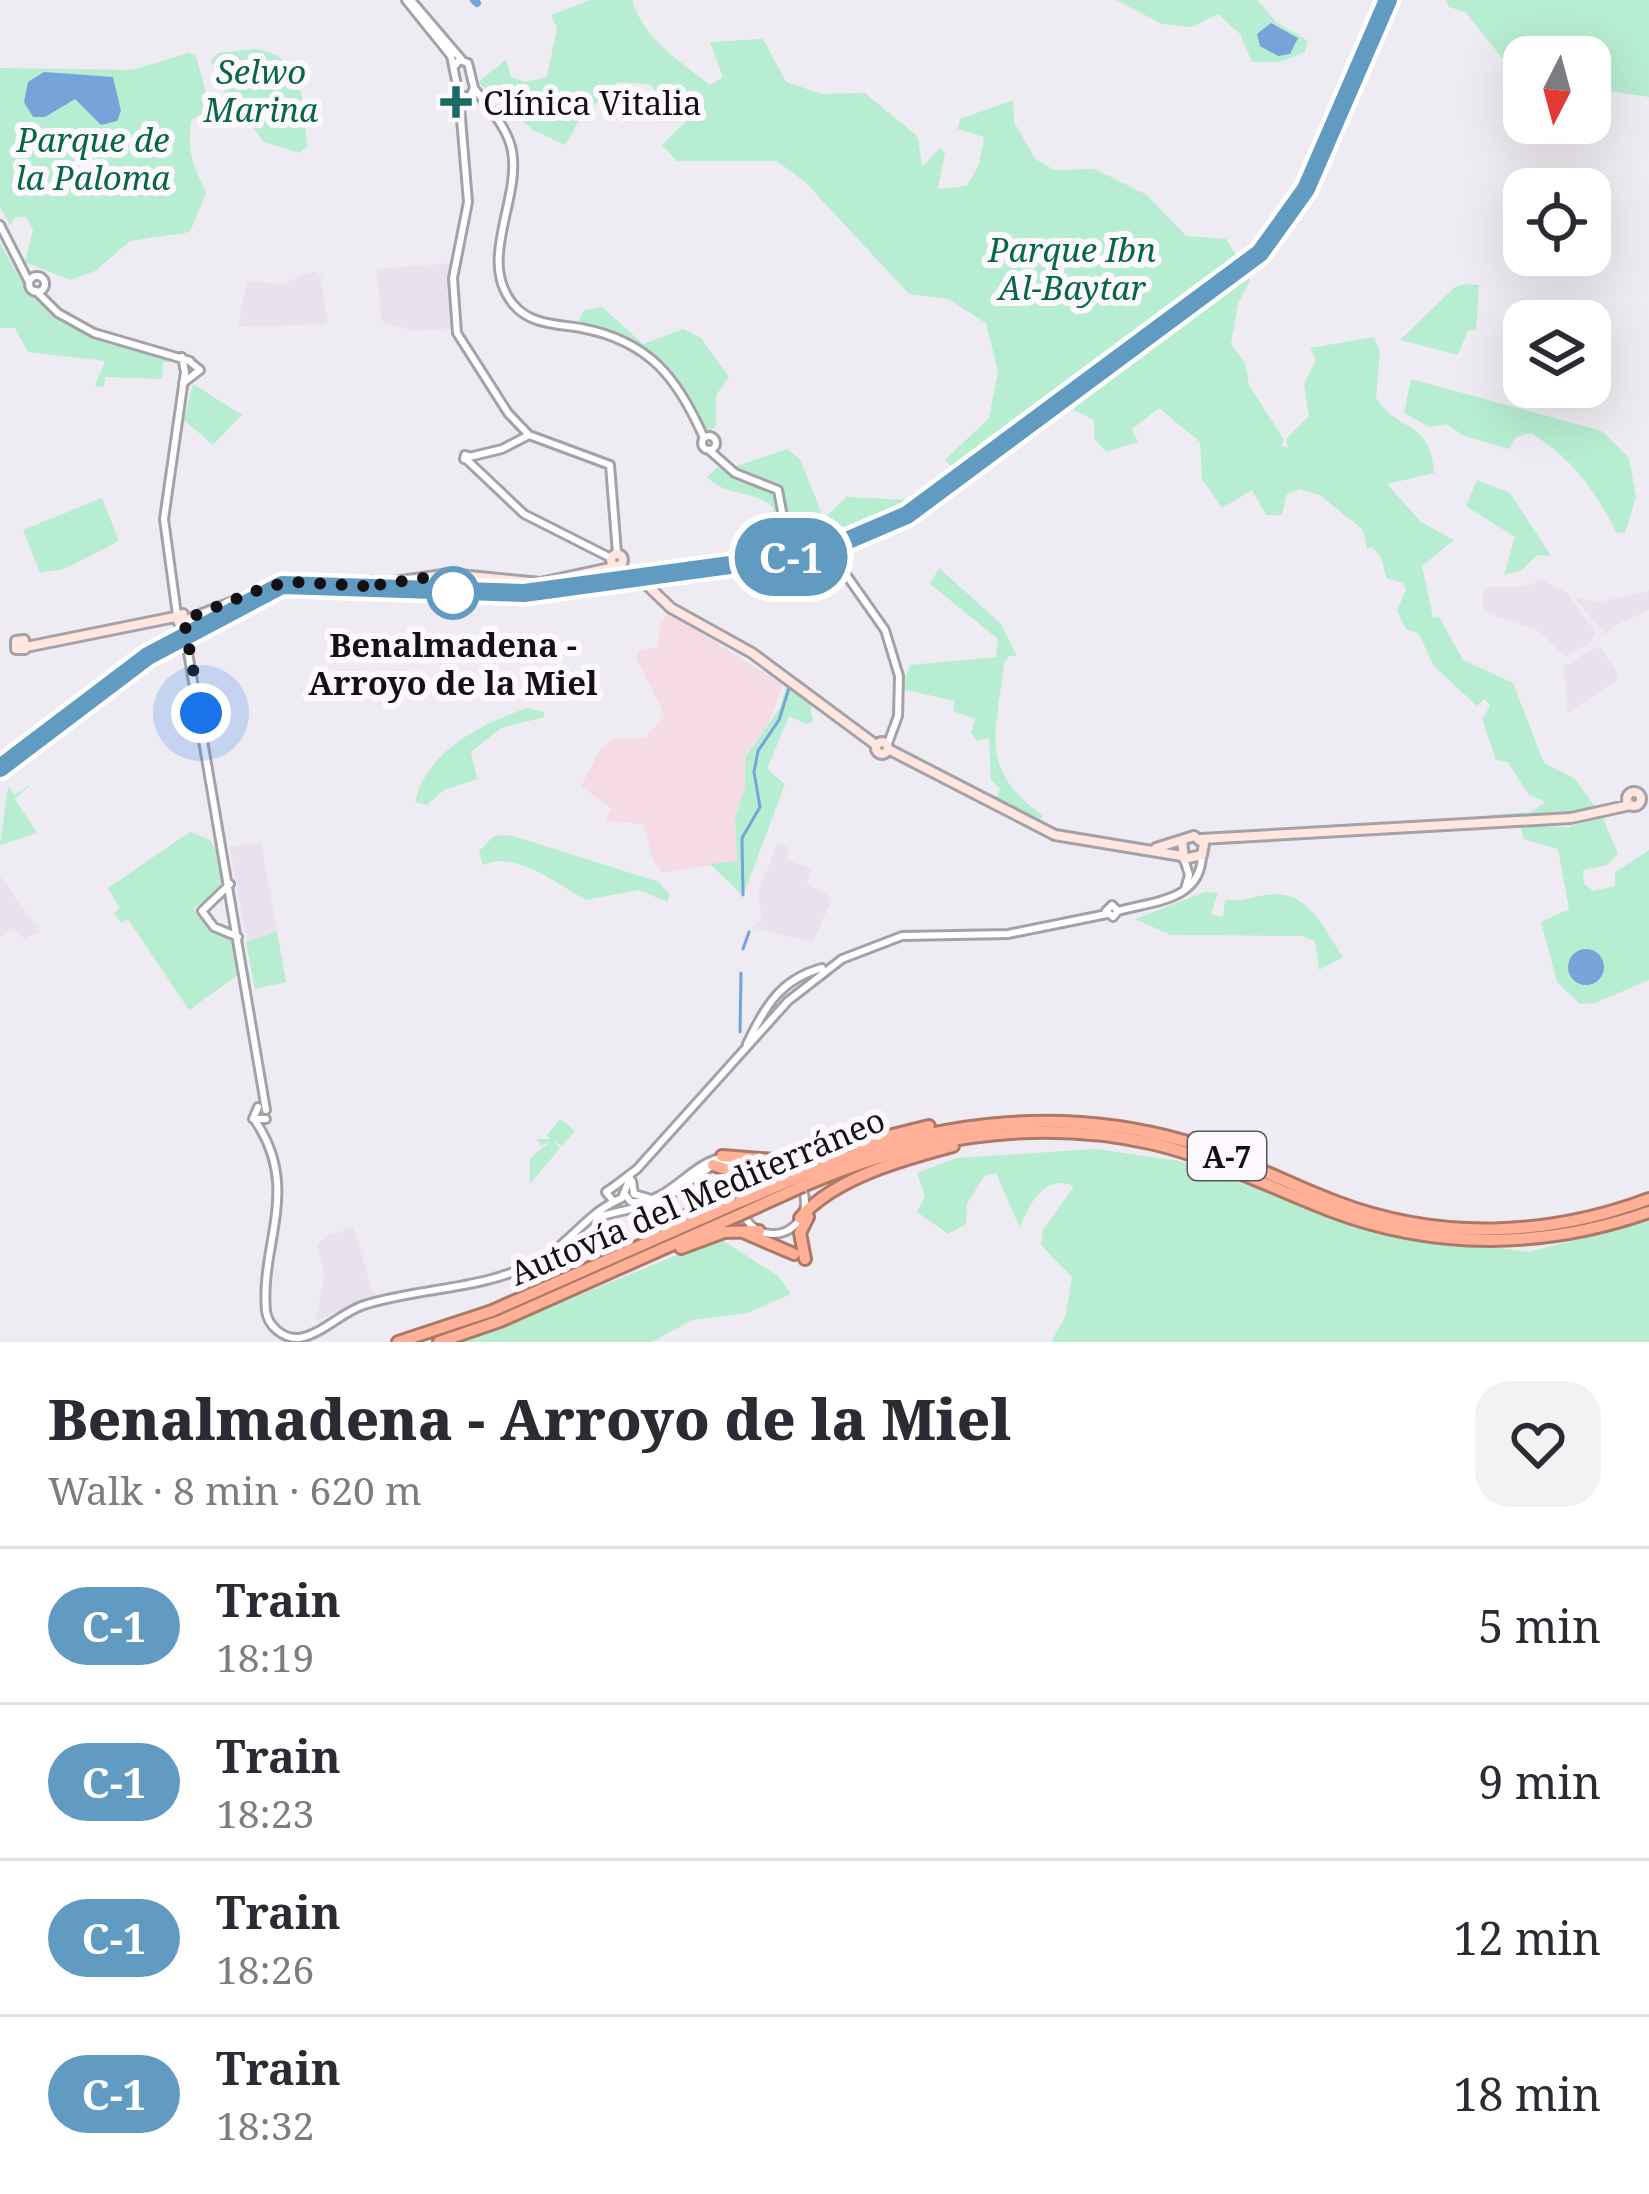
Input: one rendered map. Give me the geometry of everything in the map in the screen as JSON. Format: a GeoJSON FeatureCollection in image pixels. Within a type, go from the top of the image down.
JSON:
{"type":"FeatureCollection","features":[{"type":"Feature","properties":{"kind":"highway"},"geometry":{"type":"LineString","coordinates":[[718,1160],[788,1161],[873,1136],[1026,1117],[1122,1127]]}},
{"type":"Feature","properties":{"kind":"highway","name":"Autovía del Mediterráneo"},"geometry":{"type":"LineString","coordinates":[[439,1342],[500,1321],[866,1149],[944,1130],[1051,1121],[1122,1127],[1213,1150],[1361,1211],[1432,1226],[1540,1227],[1649,1199]]}},
{"type":"Feature","properties":{"kind":"highway"},"geometry":{"type":"LineString","coordinates":[[800,1218],[835,1193],[891,1166],[952,1146],[1077,1133]]}},
{"type":"Feature","properties":{"kind":"highway","name":"Autovía del Mediterráneo"},"geometry":{"type":"LineString","coordinates":[[802,1181],[921,1145],[989,1134],[1077,1133],[1179,1151],[1354,1219],[1439,1238],[1518,1241],[1563,1235],[1649,1212]]}},
{"type":"Feature","properties":{"kind":"highway"},"geometry":{"type":"LineString","coordinates":[[772,1171],[873,1136]]}},
{"type":"Feature","properties":{"kind":"highway"},"geometry":{"type":"LineString","coordinates":[[690,1216],[730,1187],[728,1170],[718,1160]]}},
{"type":"Feature","properties":{"kind":"highway"},"geometry":{"type":"LineString","coordinates":[[572,1277],[748,1183]]}},
{"type":"Feature","properties":{"kind":"highway"},"geometry":{"type":"LineString","coordinates":[[724,1232],[772,1241],[800,1256],[801,1226],[835,1193]]}},
{"type":"Feature","properties":{"kind":"highway","name":"Autovía del Mediterráneo"},"geometry":{"type":"LineString","coordinates":[[398,1342],[737,1210]]}},
{"type":"Feature","properties":{"kind":"highway"},"geometry":{"type":"LineString","coordinates":[[500,1321],[724,1232],[759,1231]]}},
{"type":"Feature","properties":{"kind":"main road"},"geometry":{"type":"LineString","coordinates":[[24,646],[180,618],[282,583],[369,585],[449,574],[540,583],[605,573],[615,559],[671,608],[752,653],[898,756],[1055,835],[1183,858],[1222,842],[1571,818],[1645,796]]}},
{"type":"Feature","properties":{"kind":"main road"},"geometry":{"type":"LineString","coordinates":[[1148,850],[1182,840],[1202,848]]}},
{"type":"Feature","properties":{"kind":"main road"},"geometry":{"type":"LineString","coordinates":[[1182,840],[1183,858]]}},
{"type":"Feature","properties":{"kind":"street"},"geometry":{"type":"LineString","coordinates":[[408,0],[462,60],[467,94],[460,106],[469,202],[453,278],[457,333],[529,435],[610,465],[615,559],[524,514],[468,459],[529,435]]}},
{"type":"Feature","properties":{"kind":"street"},"geometry":{"type":"LineString","coordinates":[[408,0],[448,50],[467,94],[488,107],[512,153],[499,259],[511,302],[530,319],[597,332],[663,364],[704,438],[702,446],[735,473],[778,490],[783,509],[774,542],[779,568],[821,568],[852,580],[887,634],[898,664],[900,705],[882,744]]}},
{"type":"Feature","properties":{"kind":"street"},"geometry":{"type":"LineString","coordinates":[[454,67],[462,60]]}},
{"type":"Feature","properties":{"kind":"street"},"geometry":{"type":"LineString","coordinates":[[0,225],[35,291],[68,320],[107,339],[187,366],[164,515],[264,1097],[261,1121],[279,1207],[266,1311],[276,1330],[290,1337],[304,1336],[365,1305],[500,1278],[545,1257],[615,1208],[659,1202],[718,1160],[772,1171],[801,1188],[800,1218],[785,1231],[759,1231],[742,1211],[748,1183],[741,1163],[718,1160],[638,1203],[621,1189]]}},
{"type":"Feature","properties":{"kind":"street"},"geometry":{"type":"LineString","coordinates":[[22,266],[44,285],[35,291]]}},
{"type":"Feature","properties":{"kind":"street"},"geometry":{"type":"LineString","coordinates":[[29,282],[38,276]]}},
{"type":"Feature","properties":{"kind":"street"},"geometry":{"type":"LineString","coordinates":[[746,1047],[767,1004],[799,975],[902,936],[1008,934],[1107,914],[1113,917],[1118,910],[1174,896],[1197,880],[1202,848]]}},
{"type":"Feature","properties":{"kind":"street"},"geometry":{"type":"LineString","coordinates":[[1174,896],[1189,882],[1183,858]]}},
{"type":"Feature","properties":{"kind":"street"},"geometry":{"type":"LineString","coordinates":[[230,884],[202,911],[214,927],[238,937]]}},
{"type":"Feature","properties":{"kind":"street"},"geometry":{"type":"LineString","coordinates":[[777,1012],[832,965]]}},
{"type":"Feature","properties":{"kind":"street"},"geometry":{"type":"LineString","coordinates":[[598,1211],[615,1202],[640,1166],[805,982],[799,975]]}},
{"type":"Feature","properties":{"kind":"street"},"geometry":{"type":"LineString","coordinates":[[767,1004],[777,1012]]}},
{"type":"Feature","properties":{"kind":"street"},"geometry":{"type":"LineString","coordinates":[[261,1121],[251,1114],[262,1108]]}},
{"type":"Feature","properties":{"kind":"street"},"geometry":{"type":"LineString","coordinates":[[640,1166],[632,1190],[639,1198],[654,1198]]}},
{"type":"Feature","properties":{"kind":"street"},"geometry":{"type":"LineString","coordinates":[[748,1183],[772,1171]]}},
{"type":"Feature","properties":{"kind":"street"},"geometry":{"type":"LineString","coordinates":[[589,1222],[607,1195],[621,1189]]}},
{"type":"Feature","properties":{"kind":"street"},"geometry":{"type":"LineString","coordinates":[[607,1195],[636,1207]]}},
{"type":"Feature","properties":{"kind":"shaded area"},"geometry":{"type":"Polygon","coordinates":[[[451,263],[448,289],[454,328],[412,331],[381,321],[377,269],[451,263]]]}},
{"type":"Feature","properties":{"kind":"shaded area"},"geometry":{"type":"Polygon","coordinates":[[[315,271],[321,276],[327,324],[238,327],[247,281],[281,284],[315,271]]]}},
{"type":"Feature","properties":{"kind":"shaded area"},"geometry":{"type":"Polygon","coordinates":[[[1542,580],[1567,592],[1595,632],[1590,643],[1565,657],[1539,631],[1486,613],[1482,603],[1485,587],[1522,587],[1542,580]]]}},
{"type":"Feature","properties":{"kind":"shaded area"},"geometry":{"type":"Polygon","coordinates":[[[1649,591],[1649,610],[1611,627],[1606,635],[1575,598],[1599,602],[1649,591]]]}},
{"type":"Feature","properties":{"kind":"shaded area"},"geometry":{"type":"Polygon","coordinates":[[[669,613],[783,685],[768,724],[744,757],[752,797],[738,806],[735,817],[737,861],[663,873],[654,862],[643,824],[605,821],[611,808],[581,786],[600,750],[616,738],[645,738],[665,716],[636,658],[639,651],[659,647],[660,622],[669,613]]]}},
{"type":"Feature","properties":{"kind":"shaded area"},"geometry":{"type":"Polygon","coordinates":[[[1600,646],[1620,678],[1567,713],[1564,666],[1600,646]]]}},
{"type":"Feature","properties":{"kind":"shaded area"},"geometry":{"type":"Polygon","coordinates":[[[261,842],[286,982],[255,989],[230,847],[261,842]]]}},
{"type":"Feature","properties":{"kind":"shaded area"},"geometry":{"type":"Polygon","coordinates":[[[777,843],[790,848],[786,859],[812,869],[807,884],[833,897],[813,942],[752,928],[762,920],[758,894],[777,843]]]}},
{"type":"Feature","properties":{"kind":"shaded area"},"geometry":{"type":"Polygon","coordinates":[[[0,876],[40,931],[25,940],[13,927],[0,937],[0,876]]]}},
{"type":"Feature","properties":{"kind":"shaded area"},"geometry":{"type":"Polygon","coordinates":[[[353,1227],[374,1296],[315,1321],[325,1276],[317,1246],[322,1238],[353,1227]]]}},
{"type":"Feature","properties":{"kind":"green space","name":"Parque Ibn Al-Baytar"},"geometry":{"type":"Polygon","coordinates":[[[590,0],[632,0],[653,37],[710,85],[723,77],[710,42],[763,39],[786,82],[822,94],[865,93],[918,137],[922,167],[940,148],[945,152],[938,189],[967,186],[979,165],[984,137],[958,129],[960,119],[1013,100],[1014,122],[1035,159],[1054,170],[1095,169],[1147,195],[1186,236],[1226,239],[1244,268],[957,474],[945,460],[989,418],[998,371],[986,323],[948,299],[909,294],[805,182],[777,161],[677,161],[662,145],[688,119],[649,84],[618,82],[580,119],[565,145],[533,130],[478,82],[506,60],[511,77],[526,82],[547,77],[557,28],[551,15],[590,0]]]}},
{"type":"Feature","properties":{"kind":"green space"},"geometry":{"type":"Polygon","coordinates":[[[1116,0],[1257,0],[1276,22],[1308,41],[1305,52],[1280,62],[1252,62],[1240,34],[1218,14],[1192,27],[1162,24],[1116,0]]]}},
{"type":"Feature","properties":{"kind":"green space"},"geometry":{"type":"Polygon","coordinates":[[[1446,0],[1649,0],[1649,97],[1611,91],[1611,36],[1503,36],[1503,59],[1465,12],[1449,7],[1446,0]]]}},
{"type":"Feature","properties":{"kind":"green space","name":"Selwo Marina"},"geometry":{"type":"Polygon","coordinates":[[[255,49],[285,61],[299,84],[308,145],[300,153],[264,142],[251,125],[238,121],[211,60],[218,53],[255,49]]]}},
{"type":"Feature","properties":{"kind":"green space","name":"Parque de la Paloma"},"geometry":{"type":"Polygon","coordinates":[[[189,53],[196,56],[211,111],[192,119],[192,157],[206,193],[190,232],[130,241],[95,271],[70,280],[25,262],[33,230],[26,217],[15,217],[10,225],[0,206],[0,68],[132,70],[189,53]]]}},
{"type":"Feature","properties":{"kind":"green space"},"geometry":{"type":"Polygon","coordinates":[[[0,242],[17,273],[51,314],[92,336],[176,361],[163,363],[162,379],[106,377],[103,387],[95,386],[105,361],[28,352],[15,328],[0,328],[0,242]]]}},
{"type":"Feature","properties":{"kind":"green space"},"geometry":{"type":"Polygon","coordinates":[[[1244,272],[1250,280],[1238,303],[1231,344],[1245,363],[1249,385],[1284,440],[1281,446],[1288,448],[1286,439],[1309,416],[1304,384],[1316,360],[1310,348],[1374,337],[1380,352],[1376,398],[1421,435],[1432,456],[1434,473],[1387,484],[1421,522],[1454,540],[1422,566],[1433,618],[1439,617],[1463,660],[1513,683],[1544,763],[1575,779],[1596,808],[1570,816],[1490,820],[1490,815],[1531,812],[1546,802],[1529,795],[1508,762],[1496,760],[1482,719],[1490,706],[1485,699],[1477,706],[1434,666],[1419,634],[1406,629],[1397,611],[1406,589],[1403,583],[1386,578],[1382,559],[1372,547],[1367,549],[1363,530],[1320,495],[1299,489],[1286,495],[1282,515],[1266,515],[1252,490],[1222,508],[1202,479],[1200,442],[1159,408],[1132,429],[1138,442],[1106,452],[1094,439],[1094,420],[1066,406],[1113,376],[1244,272]]]}},
{"type":"Feature","properties":{"kind":"green space"},"geometry":{"type":"Polygon","coordinates":[[[1479,285],[1476,330],[1468,330],[1458,355],[1400,340],[1455,287],[1479,285]]]}},
{"type":"Feature","properties":{"kind":"green space"},"geometry":{"type":"Polygon","coordinates":[[[602,307],[643,344],[683,329],[701,338],[729,377],[716,395],[716,425],[708,434],[665,363],[579,321],[584,310],[602,307]]]}},
{"type":"Feature","properties":{"kind":"green space"},"geometry":{"type":"Polygon","coordinates":[[[1411,379],[1503,404],[1503,408],[1602,431],[1629,458],[1636,497],[1625,533],[1616,532],[1570,464],[1531,433],[1516,437],[1509,449],[1464,436],[1447,424],[1430,427],[1404,413],[1411,379]]]}},
{"type":"Feature","properties":{"kind":"green space"},"geometry":{"type":"Polygon","coordinates":[[[193,384],[242,415],[213,445],[184,420],[193,384]]]}},
{"type":"Feature","properties":{"kind":"green space"},"geometry":{"type":"Polygon","coordinates":[[[787,449],[800,459],[824,519],[846,497],[914,500],[837,542],[780,549],[784,496],[765,479],[734,467],[787,449]]]}},
{"type":"Feature","properties":{"kind":"green space"},"geometry":{"type":"Polygon","coordinates":[[[721,464],[777,493],[782,500],[776,532],[771,532],[773,508],[766,502],[723,488],[707,477],[721,464]]]}},
{"type":"Feature","properties":{"kind":"green space"},"geometry":{"type":"Polygon","coordinates":[[[1477,480],[1510,493],[1551,556],[1537,555],[1522,570],[1504,575],[1515,537],[1466,506],[1477,480]]]}},
{"type":"Feature","properties":{"kind":"green space"},"geometry":{"type":"Polygon","coordinates":[[[102,498],[119,541],[64,569],[40,573],[23,530],[102,498]]]}},
{"type":"Feature","properties":{"kind":"green space"},"geometry":{"type":"Polygon","coordinates":[[[939,568],[1001,624],[1017,656],[1009,656],[1004,664],[996,749],[1008,782],[1043,816],[1037,824],[994,804],[1000,789],[991,780],[989,738],[977,741],[971,733],[975,719],[953,711],[955,701],[902,689],[910,665],[996,657],[998,639],[930,584],[939,568]]]}},
{"type":"Feature","properties":{"kind":"green space"},"geometry":{"type":"Polygon","coordinates":[[[787,683],[810,704],[813,721],[806,724],[789,716],[767,769],[785,784],[743,896],[710,864],[737,861],[735,817],[745,788],[745,757],[780,708],[787,683]]]}},
{"type":"Feature","properties":{"kind":"green space"},"geometry":{"type":"Polygon","coordinates":[[[527,708],[544,712],[544,717],[501,728],[471,752],[477,779],[444,790],[427,805],[415,802],[431,768],[458,742],[527,708]]]}},
{"type":"Feature","properties":{"kind":"green space"},"geometry":{"type":"Polygon","coordinates":[[[33,782],[15,799],[37,833],[0,845],[8,787],[15,795],[33,782]]]}},
{"type":"Feature","properties":{"kind":"green space"},"geometry":{"type":"Polygon","coordinates":[[[1603,818],[1618,854],[1607,865],[1583,870],[1584,884],[1593,891],[1615,886],[1615,872],[1649,850],[1649,980],[1595,1003],[1580,1004],[1557,982],[1541,922],[1569,909],[1558,849],[1523,839],[1521,827],[1567,827],[1603,818]]]}},
{"type":"Feature","properties":{"kind":"green space"},"geometry":{"type":"Polygon","coordinates":[[[190,832],[210,840],[219,855],[223,887],[194,908],[211,931],[233,939],[239,974],[189,1010],[128,919],[121,923],[114,913],[120,908],[108,888],[190,832]]]}},
{"type":"Feature","properties":{"kind":"green space"},"geometry":{"type":"Polygon","coordinates":[[[510,835],[659,882],[670,895],[667,902],[639,890],[586,900],[523,866],[509,862],[483,865],[479,851],[494,836],[510,835]]]}},
{"type":"Feature","properties":{"kind":"green space"},"geometry":{"type":"Polygon","coordinates":[[[1205,892],[1218,893],[1211,914],[1223,917],[1225,900],[1287,895],[1315,915],[1343,957],[1319,970],[1315,941],[1302,936],[1171,935],[1135,919],[1205,892]]]}},
{"type":"Feature","properties":{"kind":"green space"},"geometry":{"type":"Polygon","coordinates":[[[277,932],[286,982],[255,989],[246,942],[277,932]]]}},
{"type":"Feature","properties":{"kind":"green space"},"geometry":{"type":"Polygon","coordinates":[[[560,1119],[575,1131],[562,1146],[554,1141],[560,1148],[530,1184],[530,1158],[549,1143],[542,1145],[536,1139],[550,1139],[547,1135],[560,1119]]]}},
{"type":"Feature","properties":{"kind":"green space"},"geometry":{"type":"Polygon","coordinates":[[[1095,1149],[1180,1161],[1375,1231],[1528,1252],[1649,1221],[1649,1342],[1051,1342],[1066,1315],[1072,1277],[1041,1245],[1043,1230],[1074,1186],[1047,1187],[1033,1201],[1020,1228],[996,1173],[984,1176],[967,1204],[966,1224],[948,1234],[917,1212],[925,1196],[917,1173],[957,1158],[1095,1149]]]}},
{"type":"Feature","properties":{"kind":"green space"},"geometry":{"type":"Polygon","coordinates":[[[719,1238],[778,1276],[791,1294],[747,1313],[692,1320],[652,1342],[464,1342],[719,1238]]]}},
{"type":"Feature","properties":{"kind":"water"},"geometry":{"type":"Polygon","coordinates":[[[1271,23],[1298,38],[1290,54],[1278,56],[1260,46],[1257,34],[1271,23]]]}},
{"type":"Feature","properties":{"kind":"water"},"geometry":{"type":"Polygon","coordinates":[[[44,72],[113,77],[121,111],[117,121],[101,125],[75,99],[45,117],[33,117],[24,102],[28,82],[44,72]]]}},
{"type":"Feature","properties":{"kind":"water"},"geometry":{"type":"Polygon","coordinates":[[[1586,949],[1598,955],[1604,967],[1598,979],[1586,985],[1574,979],[1568,967],[1574,955],[1586,949]]]}},
{"type":"Feature","properties":{"kind":"waterway"},"geometry":{"type":"LineString","coordinates":[[474,0],[477,3]]}},
{"type":"Feature","properties":{"kind":"waterway"},"geometry":{"type":"LineString","coordinates":[[743,895],[742,838],[760,807],[754,772],[758,751],[779,720],[790,685]]}},
{"type":"Feature","properties":{"kind":"waterway"},"geometry":{"type":"LineString","coordinates":[[743,949],[749,932]]}},
{"type":"Feature","properties":{"kind":"waterway"},"geometry":{"type":"LineString","coordinates":[[740,1032],[741,973]]}},
{"type":"Feature","properties":{"kind":"railway"},"geometry":{"type":"LineString","coordinates":[[1260,253],[1307,189],[1388,0]]}},
{"type":"Feature","properties":{"kind":"railway"},"geometry":{"type":"LineString","coordinates":[[430,592],[524,593],[818,553],[907,515],[1238,275]]}},
{"type":"Feature","properties":{"kind":"railway"},"geometry":{"type":"LineString","coordinates":[[0,768],[13,754]]}},
{"type":"Feature","properties":{"kind":"train","name":"C-1"},"geometry":{"type":"LineString","coordinates":[[0,768],[148,656],[282,585],[524,593],[818,553],[886,527],[1238,275],[1260,253],[1283,228],[1322,159],[1388,0]]}},
{"type":"Feature","properties":{"kind":"place","name":"Clínica Vitalia"},"geometry":{"type":"Point","coordinates":[456,102]}},
{"type":"Feature","properties":{"kind":"place","name":"Benalmadena - Arroyo de la Miel"},"geometry":{"type":"Point","coordinates":[453,593]}},
{"type":"Feature","properties":{"kind":"route"},"geometry":{"type":"LineString","coordinates":[[201,713],[184,620],[265,586],[296,582],[364,586],[368,580],[377,585],[449,574],[453,593]]}}]}
